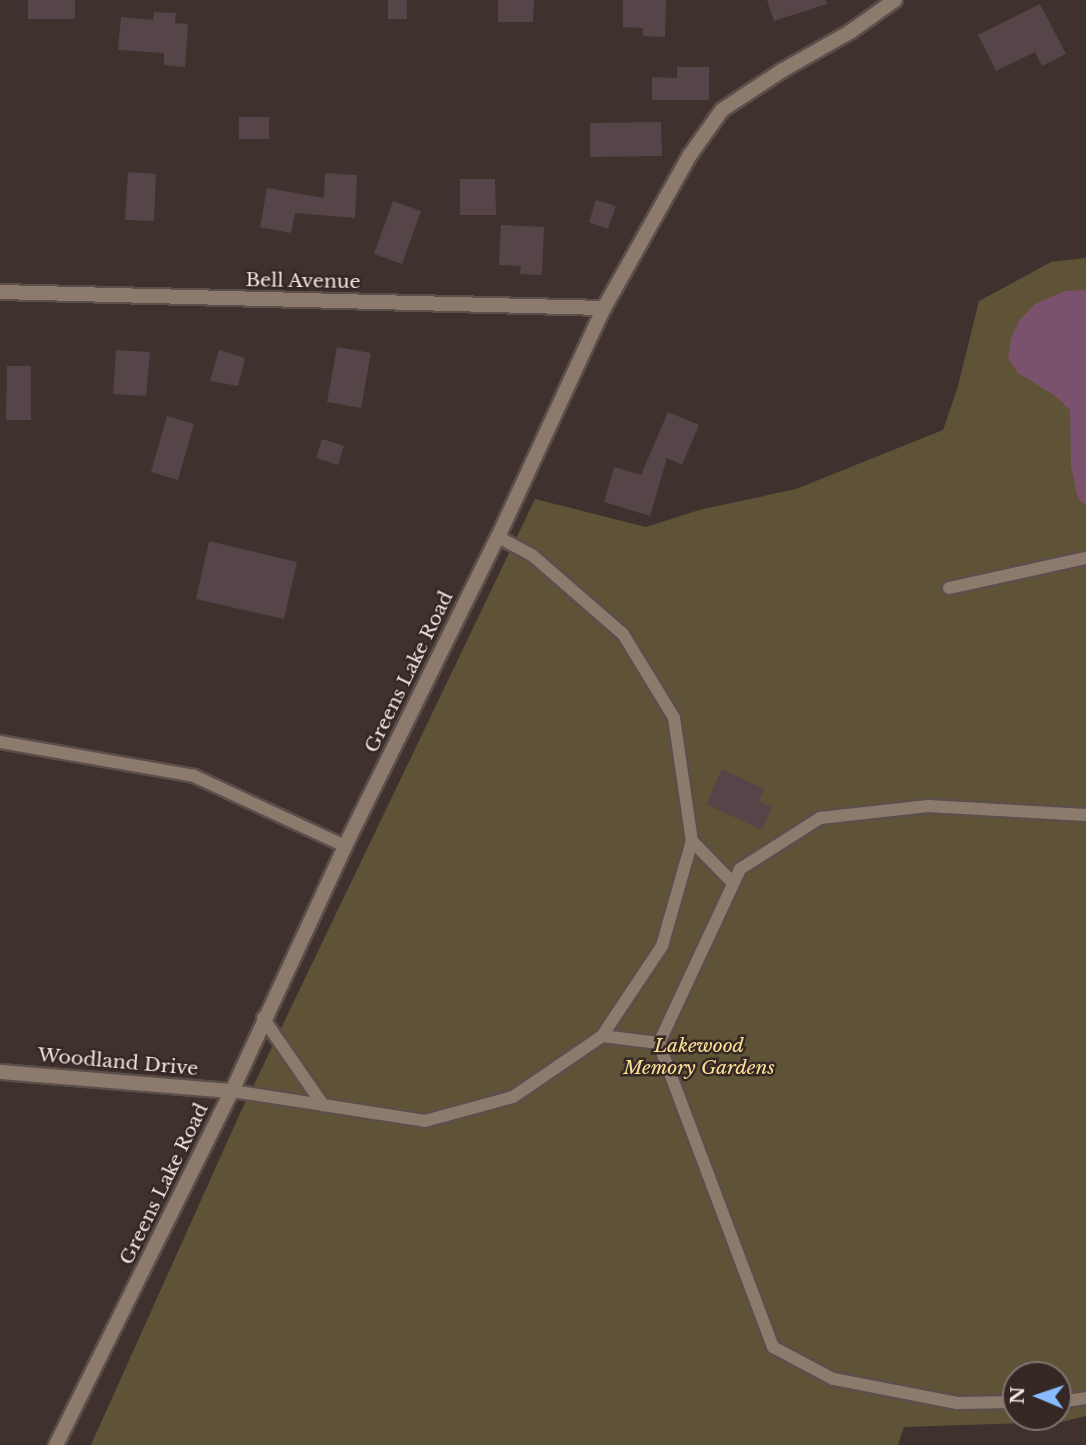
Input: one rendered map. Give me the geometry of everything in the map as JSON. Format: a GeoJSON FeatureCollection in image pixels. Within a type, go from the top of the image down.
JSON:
{"type":"FeatureCollection","features":[{"type":"Feature","properties":{"kind":"street","name":"Greens Lake Road"},"geometry":{"type":"LineString","coordinates":[[57,1445],[232,1091],[263,1018],[498,537],[604,307],[690,155],[722,110],[783,70],[850,32],[895,0]]}},
{"type":"Feature","properties":{"kind":"street","name":"Bell Avenue"},"geometry":{"type":"LineString","coordinates":[[0,292],[604,307]]}},
{"type":"Feature","properties":{"kind":"street","name":"Woodland Drive"},"geometry":{"type":"LineString","coordinates":[[0,1072],[232,1091]]}},
{"type":"Feature","properties":{"kind":"lane"},"geometry":{"type":"LineString","coordinates":[[232,1091],[425,1121],[513,1097],[602,1036],[662,946],[692,841],[674,718],[623,634],[531,555],[498,537]]}},
{"type":"Feature","properties":{"kind":"lane"},"geometry":{"type":"LineString","coordinates":[[950,588],[1086,558]]}},
{"type":"Feature","properties":{"kind":"lane"},"geometry":{"type":"LineString","coordinates":[[0,742],[194,776],[345,846]]}},
{"type":"Feature","properties":{"kind":"lane"},"geometry":{"type":"LineString","coordinates":[[1002,1402],[957,1403],[833,1379],[773,1347],[659,1043],[740,869],[820,818],[928,806],[1086,816]]}},
{"type":"Feature","properties":{"kind":"lane"},"geometry":{"type":"LineString","coordinates":[[692,841],[733,883]]}},
{"type":"Feature","properties":{"kind":"lane"},"geometry":{"type":"LineString","coordinates":[[263,1018],[323,1105]]}},
{"type":"Feature","properties":{"kind":"lane"},"geometry":{"type":"LineString","coordinates":[[602,1036],[659,1043]]}},
{"type":"Feature","properties":{"kind":"green space","name":"Lakewood Memory Gardens"},"geometry":{"type":"Polygon","coordinates":[[[1086,258],[1086,1416],[1072,1419],[1072,1361],[1002,1361],[1002,1424],[904,1427],[898,1445],[91,1445],[237,1120],[535,499],[646,527],[699,510],[796,489],[943,430],[958,386],[979,301],[1051,262],[1086,258]]]}},
{"type":"Feature","properties":{"kind":"shaded area"},"geometry":{"type":"Polygon","coordinates":[[[1086,290],[1086,506],[1078,498],[1071,466],[1070,410],[1057,397],[1018,373],[1008,358],[1011,338],[1019,321],[1035,304],[1065,291],[1086,290]]]}},
{"type":"Feature","properties":{"kind":"building"},"geometry":{"type":"Polygon","coordinates":[[[28,0],[75,0],[75,19],[28,19],[28,0]]]}},
{"type":"Feature","properties":{"kind":"building"},"geometry":{"type":"Polygon","coordinates":[[[388,0],[407,0],[407,19],[388,19],[388,0]]]}},
{"type":"Feature","properties":{"kind":"building"},"geometry":{"type":"Polygon","coordinates":[[[498,0],[534,0],[533,22],[498,22],[498,0]]]}},
{"type":"Feature","properties":{"kind":"building"},"geometry":{"type":"Polygon","coordinates":[[[623,0],[666,0],[665,37],[643,36],[643,28],[623,27],[623,0]]]}},
{"type":"Feature","properties":{"kind":"building"},"geometry":{"type":"Polygon","coordinates":[[[767,0],[826,0],[827,4],[774,21],[767,0]]]}},
{"type":"Feature","properties":{"kind":"building"},"geometry":{"type":"Polygon","coordinates":[[[1040,4],[1066,54],[1042,66],[1035,52],[996,71],[978,35],[1040,4]]]}},
{"type":"Feature","properties":{"kind":"building"},"geometry":{"type":"Polygon","coordinates":[[[154,12],[176,13],[175,23],[188,24],[185,67],[164,65],[164,53],[118,50],[121,17],[153,20],[154,12]]]}},
{"type":"Feature","properties":{"kind":"building"},"geometry":{"type":"Polygon","coordinates":[[[677,67],[709,67],[709,100],[652,100],[652,77],[677,78],[677,67]]]}},
{"type":"Feature","properties":{"kind":"building"},"geometry":{"type":"Polygon","coordinates":[[[239,117],[269,117],[269,139],[239,139],[239,117]]]}},
{"type":"Feature","properties":{"kind":"building"},"geometry":{"type":"Polygon","coordinates":[[[661,122],[662,156],[590,157],[590,123],[661,122]]]}},
{"type":"Feature","properties":{"kind":"building"},"geometry":{"type":"Polygon","coordinates":[[[128,172],[156,174],[154,221],[125,220],[128,172]]]}},
{"type":"Feature","properties":{"kind":"building"},"geometry":{"type":"Polygon","coordinates":[[[325,173],[357,175],[355,218],[295,213],[291,233],[260,227],[267,188],[324,198],[325,173]]]}},
{"type":"Feature","properties":{"kind":"building"},"geometry":{"type":"Polygon","coordinates":[[[460,179],[495,179],[496,215],[460,215],[460,179]]]}},
{"type":"Feature","properties":{"kind":"building"},"geometry":{"type":"Polygon","coordinates":[[[596,200],[616,206],[608,229],[589,222],[596,200]]]}},
{"type":"Feature","properties":{"kind":"building"},"geometry":{"type":"Polygon","coordinates":[[[393,201],[421,211],[402,264],[374,254],[393,201]]]}},
{"type":"Feature","properties":{"kind":"building"},"geometry":{"type":"Polygon","coordinates":[[[501,225],[544,227],[542,275],[520,274],[521,266],[499,265],[501,225]]]}},
{"type":"Feature","properties":{"kind":"building"},"geometry":{"type":"Polygon","coordinates":[[[337,347],[371,353],[361,408],[327,402],[337,347]]]}},
{"type":"Feature","properties":{"kind":"building"},"geometry":{"type":"Polygon","coordinates":[[[116,350],[150,352],[146,396],[113,394],[116,350]]]}},
{"type":"Feature","properties":{"kind":"building"},"geometry":{"type":"Polygon","coordinates":[[[219,350],[245,358],[238,386],[210,381],[219,350]]]}},
{"type":"Feature","properties":{"kind":"building"},"geometry":{"type":"Polygon","coordinates":[[[7,366],[31,366],[31,420],[6,420],[7,366]]]}},
{"type":"Feature","properties":{"kind":"building"},"geometry":{"type":"Polygon","coordinates":[[[668,412],[699,425],[682,465],[667,458],[650,516],[604,502],[614,467],[641,475],[668,412]]]}},
{"type":"Feature","properties":{"kind":"building"},"geometry":{"type":"Polygon","coordinates":[[[167,416],[194,424],[178,480],[151,472],[167,416]]]}},
{"type":"Feature","properties":{"kind":"building"},"geometry":{"type":"Polygon","coordinates":[[[322,439],[344,446],[338,465],[316,458],[322,439]]]}},
{"type":"Feature","properties":{"kind":"building"},"geometry":{"type":"Polygon","coordinates":[[[209,541],[297,562],[284,619],[196,599],[209,541]]]}},
{"type":"Feature","properties":{"kind":"building"},"geometry":{"type":"Polygon","coordinates":[[[722,769],[764,789],[759,801],[772,807],[762,830],[706,804],[722,769]]]}}]}
